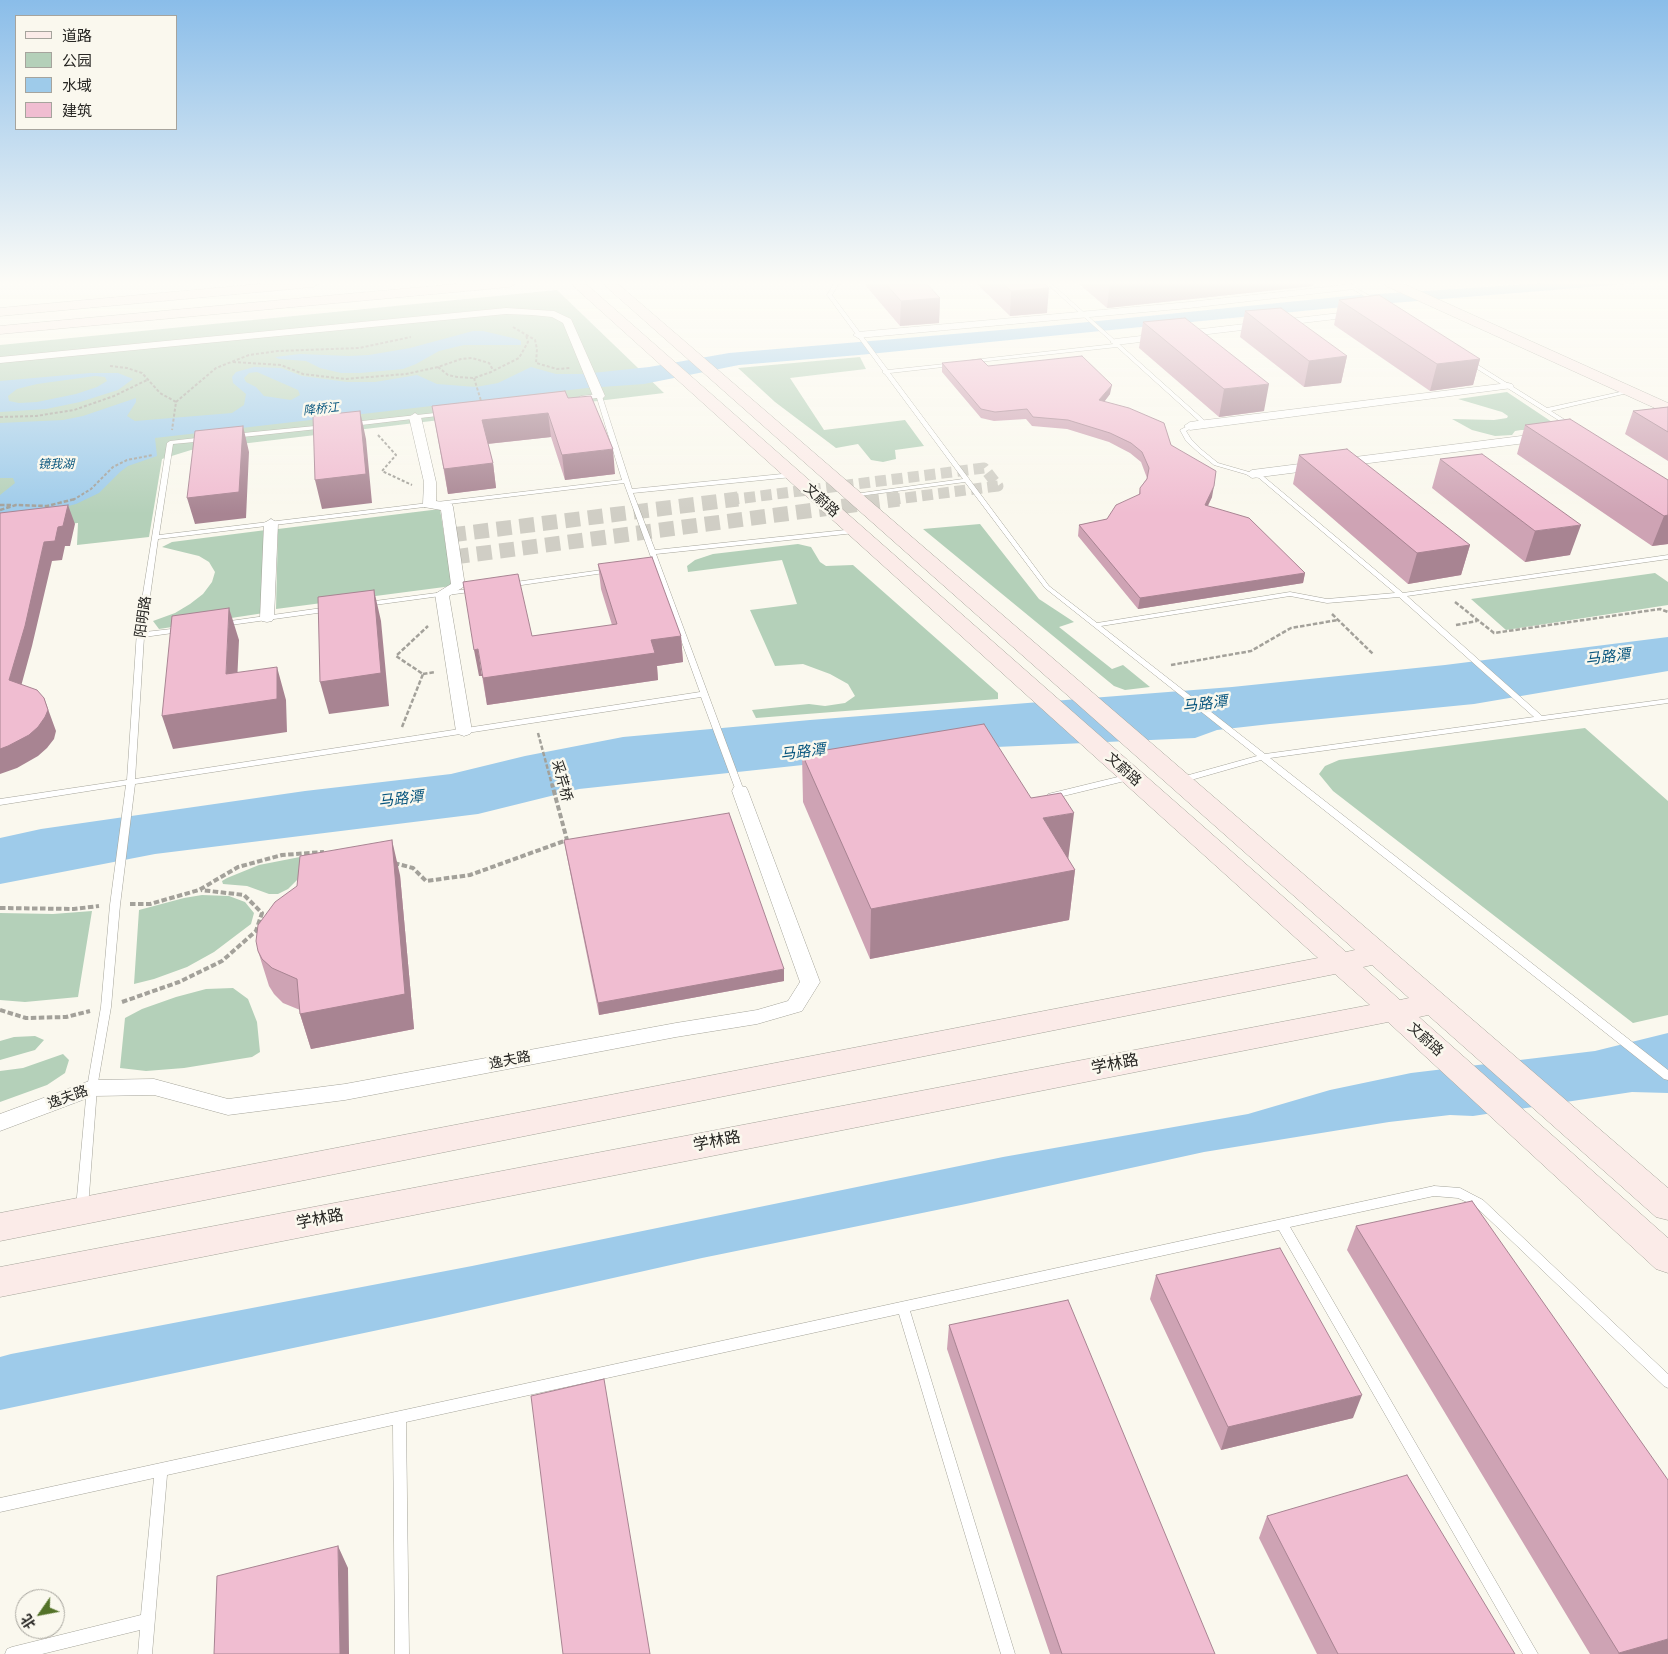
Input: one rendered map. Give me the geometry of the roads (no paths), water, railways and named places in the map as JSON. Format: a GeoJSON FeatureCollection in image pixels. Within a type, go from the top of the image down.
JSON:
{"type":"FeatureCollection","features":[{"type":"Feature","properties":{"kind":"main road","name":"文蔚路"},"geometry":{"type":"LineString","coordinates":[[664,360],[1341,963],[1429,1045],[1668,1259]]}},
{"type":"Feature","properties":{"kind":"main road","name":"文蔚路"},"geometry":{"type":"LineString","coordinates":[[698,360],[1668,1207]]}},
{"type":"Feature","properties":{"kind":"main road"},"geometry":{"type":"LineString","coordinates":[[1560,360],[1668,409]]}},
{"type":"Feature","properties":{"kind":"main road"},"geometry":{"type":"LineString","coordinates":[[1595,360],[1668,393]]}},
{"type":"Feature","properties":{"kind":"main road"},"geometry":{"type":"LineString","coordinates":[[0,1227],[1379,954]]}},
{"type":"Feature","properties":{"kind":"main road","name":"学林路"},"geometry":{"type":"LineString","coordinates":[[0,1282],[1435,1003]]}},
{"type":"Feature","properties":{"kind":"street"},"geometry":{"type":"LineString","coordinates":[[584,360],[599,396]]}},
{"type":"Feature","properties":{"kind":"street"},"geometry":{"type":"LineString","coordinates":[[1190,426],[1508,386]]}},
{"type":"Feature","properties":{"kind":"street"},"geometry":{"type":"LineString","coordinates":[[415,417],[430,482],[429,504],[447,507],[458,586],[442,594],[464,731]]}},
{"type":"Feature","properties":{"kind":"street"},"geometry":{"type":"LineString","coordinates":[[1252,474],[1580,432]]}},
{"type":"Feature","properties":{"kind":"street"},"geometry":{"type":"LineString","coordinates":[[267,618],[271,523]]}},
{"type":"Feature","properties":{"kind":"street","name":"逸夫路"},"geometry":{"type":"LineString","coordinates":[[0,1123],[92,1088],[154,1087],[228,1107],[345,1092],[676,1030],[757,1017],[795,1006],[810,982],[740,790]]}},
{"type":"Feature","properties":{"kind":"lane"},"geometry":{"type":"LineString","coordinates":[[877,360],[1046,587],[1668,1076]]}},
{"type":"Feature","properties":{"kind":"lane"},"geometry":{"type":"LineString","coordinates":[[885,372],[979,360]]}},
{"type":"Feature","properties":{"kind":"lane"},"geometry":{"type":"LineString","coordinates":[[1135,360],[1202,421],[1183,430],[1188,440],[1200,452],[1216,464],[1261,478],[1401,596],[1540,719]]}},
{"type":"Feature","properties":{"kind":"lane"},"geometry":{"type":"LineString","coordinates":[[1468,360],[1580,432]]}},
{"type":"Feature","properties":{"kind":"lane"},"geometry":{"type":"LineString","coordinates":[[1546,410],[1630,392]]}},
{"type":"Feature","properties":{"kind":"lane"},"geometry":{"type":"LineString","coordinates":[[570,399],[599,396],[626,481],[740,790]]}},
{"type":"Feature","properties":{"kind":"lane"},"geometry":{"type":"LineString","coordinates":[[347,424],[483,407]]}},
{"type":"Feature","properties":{"kind":"lane"},"geometry":{"type":"LineString","coordinates":[[229,437],[337,425]]}},
{"type":"Feature","properties":{"kind":"lane","name":"阳明路"},"geometry":{"type":"LineString","coordinates":[[82,1211],[92,1088],[106,1008],[115,905],[122,865],[130,792],[141,635],[168,452],[170,443],[209,439]]}},
{"type":"Feature","properties":{"kind":"lane"},"geometry":{"type":"LineString","coordinates":[[630,491],[792,475]]}},
{"type":"Feature","properties":{"kind":"lane"},"geometry":{"type":"LineString","coordinates":[[854,496],[966,480]]}},
{"type":"Feature","properties":{"kind":"lane"},"geometry":{"type":"LineString","coordinates":[[156,537],[626,481]]}},
{"type":"Feature","properties":{"kind":"lane"},"geometry":{"type":"LineString","coordinates":[[652,552],[855,531]]}},
{"type":"Feature","properties":{"kind":"lane"},"geometry":{"type":"LineString","coordinates":[[1095,625],[1290,594],[1327,602],[1401,596],[1666,558]]}},
{"type":"Feature","properties":{"kind":"lane"},"geometry":{"type":"LineString","coordinates":[[647,566],[657,565]]}},
{"type":"Feature","properties":{"kind":"lane"},"geometry":{"type":"LineString","coordinates":[[501,586],[618,570]]}},
{"type":"Feature","properties":{"kind":"lane"},"geometry":{"type":"LineString","coordinates":[[359,605],[481,589]]}},
{"type":"Feature","properties":{"kind":"lane"},"geometry":{"type":"LineString","coordinates":[[219,624],[340,608]]}},
{"type":"Feature","properties":{"kind":"lane"},"geometry":{"type":"LineString","coordinates":[[141,635],[190,628]]}},
{"type":"Feature","properties":{"kind":"lane"},"geometry":{"type":"LineString","coordinates":[[0,802],[704,694]]}},
{"type":"Feature","properties":{"kind":"lane"},"geometry":{"type":"LineString","coordinates":[[1181,780],[1263,757],[1668,701]]}},
{"type":"Feature","properties":{"kind":"lane"},"geometry":{"type":"LineString","coordinates":[[1039,799],[1130,776]]}},
{"type":"Feature","properties":{"kind":"lane"},"geometry":{"type":"LineString","coordinates":[[0,1505],[1434,1191],[1460,1193],[1478,1203],[1668,1382]]}},
{"type":"Feature","properties":{"kind":"lane"},"geometry":{"type":"LineString","coordinates":[[1282,1224],[1531,1654]]}},
{"type":"Feature","properties":{"kind":"lane"},"geometry":{"type":"LineString","coordinates":[[903,1307],[1008,1654]]}},
{"type":"Feature","properties":{"kind":"lane"},"geometry":{"type":"LineString","coordinates":[[399,1417],[402,1654]]}},
{"type":"Feature","properties":{"kind":"lane"},"geometry":{"type":"LineString","coordinates":[[146,1654],[161,1469]]}},
{"type":"Feature","properties":{"kind":"lane"},"geometry":{"type":"LineString","coordinates":[[12,1654],[148,1620]]}},
{"type":"Feature","properties":{"kind":"water"},"geometry":{"type":"Polygon","coordinates":[[[295,360],[423,360],[403,369],[360,373],[341,373],[320,368],[306,361],[295,360]]]}},
{"type":"Feature","properties":{"kind":"water"},"geometry":{"type":"Polygon","coordinates":[[[688,360],[797,360],[739,365],[644,384],[587,388],[155,438],[157,456],[128,466],[99,493],[76,504],[57,509],[0,515],[0,495],[15,483],[13,478],[0,478],[0,423],[63,420],[83,416],[136,398],[136,402],[127,416],[135,421],[232,413],[244,405],[246,394],[233,383],[232,377],[236,372],[254,367],[281,368],[302,376],[347,382],[375,382],[417,375],[437,384],[476,387],[498,383],[531,367],[556,374],[583,374],[649,367],[688,360]],[[257,372],[249,373],[244,378],[246,382],[256,387],[264,396],[291,400],[300,395],[298,390],[257,372]]]}},
{"type":"Feature","properties":{"kind":"water"},"geometry":{"type":"Polygon","coordinates":[[[90,373],[118,373],[133,379],[118,390],[80,402],[46,409],[0,412],[0,381],[90,373]],[[95,376],[37,384],[17,389],[8,396],[9,401],[19,403],[37,402],[76,394],[97,387],[107,381],[105,377],[95,376]]]}},
{"type":"Feature","properties":{"kind":"water","name":"马路潭"},"geometry":{"type":"Polygon","coordinates":[[[1668,637],[1668,671],[1474,704],[1217,730],[1195,738],[952,749],[579,789],[478,814],[155,854],[0,884],[0,838],[41,829],[305,791],[451,774],[525,756],[623,737],[810,720],[1232,687],[1445,665],[1668,637]]]}},
{"type":"Feature","properties":{"kind":"water"},"geometry":{"type":"Polygon","coordinates":[[[1668,1033],[1668,1093],[1632,1092],[1473,1116],[1450,1115],[1389,1122],[1204,1152],[966,1204],[702,1258],[435,1318],[0,1410],[0,1357],[11,1354],[472,1266],[1003,1157],[1248,1114],[1330,1090],[1411,1073],[1595,1051],[1668,1033]]]}},
{"type":"Feature","properties":{"kind":"tunnel"},"geometry":{"type":"LineString","coordinates":[[728,500],[984,468],[998,486],[889,500]]}},
{"type":"Feature","properties":{"kind":"tunnel"},"geometry":{"type":"LineString","coordinates":[[451,535],[738,499]]}},
{"type":"Feature","properties":{"kind":"tunnel"},"geometry":{"type":"LineString","coordinates":[[454,557],[899,499]]}},
{"type":"Feature","properties":{"kind":"water label","name":"降桥江"},"geometry":{"type":"Point","coordinates":[321,410]}},
{"type":"Feature","properties":{"kind":"water label","name":"镜我湖"},"geometry":{"type":"Point","coordinates":[56,465]}}]}
